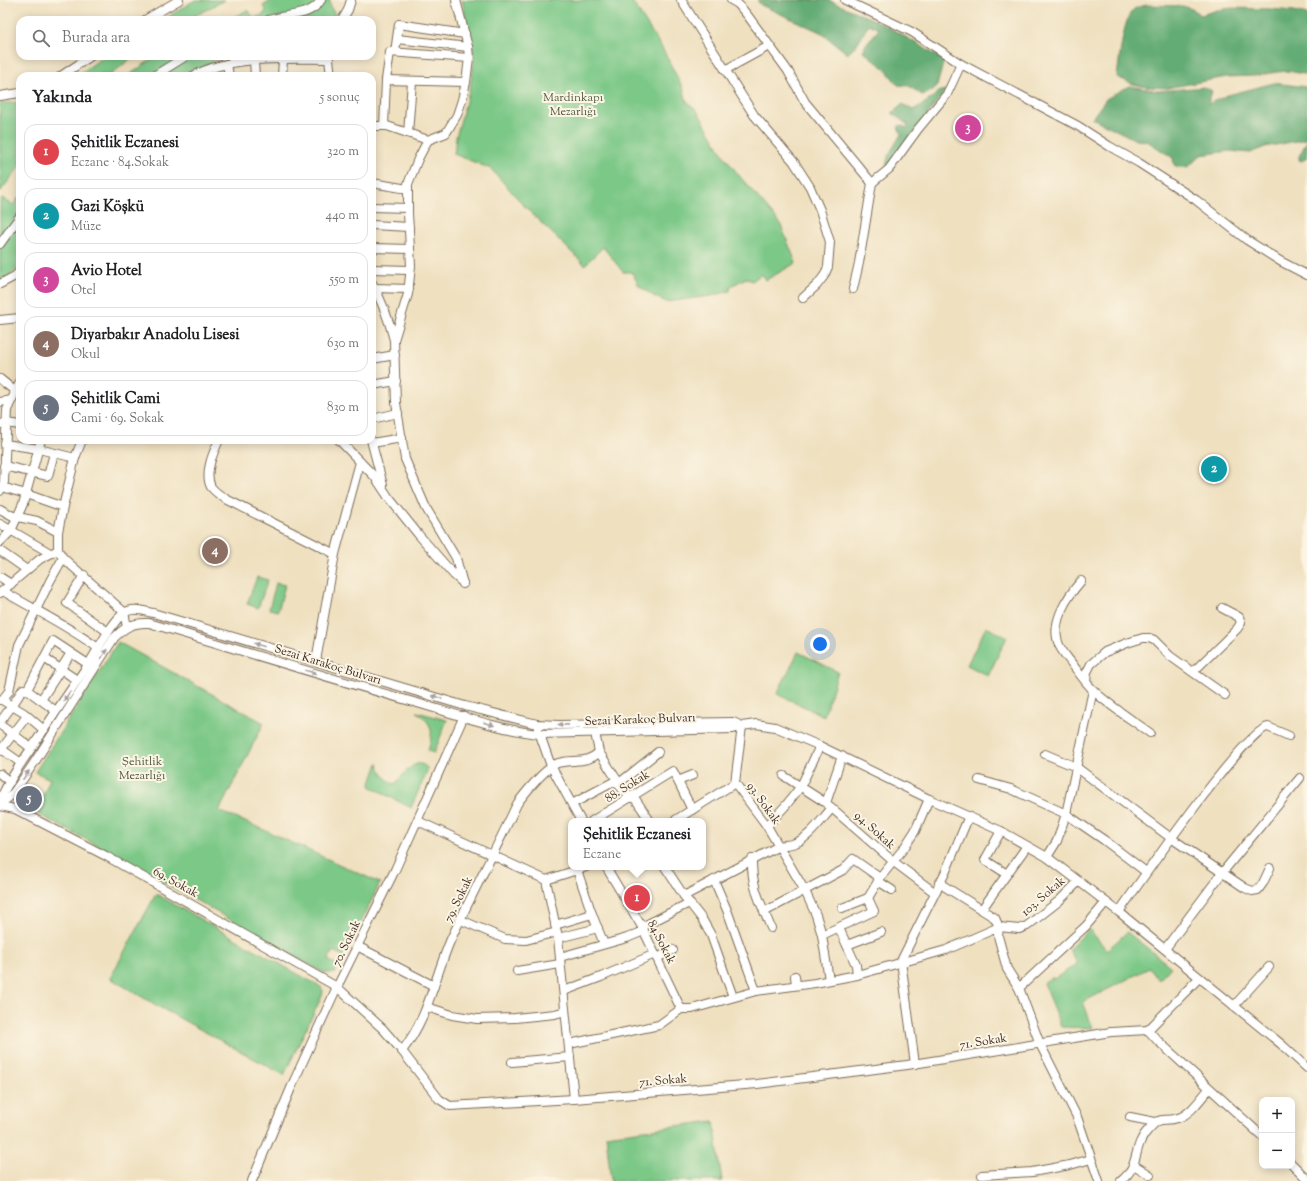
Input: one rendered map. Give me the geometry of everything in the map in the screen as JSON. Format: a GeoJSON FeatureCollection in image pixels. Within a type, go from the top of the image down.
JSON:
{"type":"FeatureCollection","features":[{"type":"Feature","properties":{"kind":"street"},"geometry":{"type":"LineString","coordinates":[[152,16],[180,0]]}},
{"type":"Feature","properties":{"kind":"street"},"geometry":{"type":"LineString","coordinates":[[279,16],[304,13],[316,7],[321,0]]}},
{"type":"Feature","properties":{"kind":"street"},"geometry":{"type":"LineString","coordinates":[[344,16],[351,0]]}},
{"type":"Feature","properties":{"kind":"street"},"geometry":{"type":"LineString","coordinates":[[376,126],[384,126],[428,140],[446,133],[457,115],[462,100],[469,58],[468,47],[456,0]]}},
{"type":"Feature","properties":{"kind":"street"},"geometry":{"type":"LineString","coordinates":[[681,0],[754,115],[794,162],[810,187],[820,210],[830,242],[828,267],[824,276],[817,285],[803,298]]}},
{"type":"Feature","properties":{"kind":"street"},"geometry":{"type":"LineString","coordinates":[[731,0],[738,4],[748,16],[788,71],[805,102],[872,183]]}},
{"type":"Feature","properties":{"kind":"street"},"geometry":{"type":"LineString","coordinates":[[845,0],[882,16],[912,32],[961,64],[1078,126],[1196,200],[1247,240],[1280,261],[1307,275]]}},
{"type":"Feature","properties":{"kind":"street"},"geometry":{"type":"LineString","coordinates":[[395,52],[399,24],[465,34]]}},
{"type":"Feature","properties":{"kind":"street"},"geometry":{"type":"LineString","coordinates":[[397,39],[468,47]]}},
{"type":"Feature","properties":{"kind":"street"},"geometry":{"type":"LineString","coordinates":[[725,70],[769,46]]}},
{"type":"Feature","properties":{"kind":"street"},"geometry":{"type":"LineString","coordinates":[[384,126],[386,80],[390,52],[469,58]]}},
{"type":"Feature","properties":{"kind":"street"},"geometry":{"type":"LineString","coordinates":[[67,72],[85,60]]}},
{"type":"Feature","properties":{"kind":"street"},"geometry":{"type":"LineString","coordinates":[[160,72],[180,60]]}},
{"type":"Feature","properties":{"kind":"street"},"geometry":{"type":"LineString","coordinates":[[201,72],[227,64],[283,60],[282,72]]}},
{"type":"Feature","properties":{"kind":"street"},"geometry":{"type":"LineString","coordinates":[[329,60],[330,72]]}},
{"type":"Feature","properties":{"kind":"street"},"geometry":{"type":"LineString","coordinates":[[254,61],[255,72]]}},
{"type":"Feature","properties":{"kind":"street"},"geometry":{"type":"LineString","coordinates":[[227,64],[228,72]]}},
{"type":"Feature","properties":{"kind":"street"},"geometry":{"type":"LineString","coordinates":[[853,289],[859,263],[872,183],[889,169],[918,129],[947,94],[961,64]]}},
{"type":"Feature","properties":{"kind":"street"},"geometry":{"type":"LineString","coordinates":[[386,80],[412,82],[466,82]]}},
{"type":"Feature","properties":{"kind":"street"},"geometry":{"type":"LineString","coordinates":[[408,133],[412,82]]}},
{"type":"Feature","properties":{"kind":"street"},"geometry":{"type":"LineString","coordinates":[[0,96],[16,94]]}},
{"type":"Feature","properties":{"kind":"street"},"geometry":{"type":"LineString","coordinates":[[394,340],[409,289],[410,249],[408,184],[418,159],[428,140]]}},
{"type":"Feature","properties":{"kind":"street"},"geometry":{"type":"LineString","coordinates":[[376,184],[408,189]]}},
{"type":"Feature","properties":{"kind":"street"},"geometry":{"type":"LineString","coordinates":[[376,206],[408,208]]}},
{"type":"Feature","properties":{"kind":"street"},"geometry":{"type":"LineString","coordinates":[[0,244],[16,222]]}},
{"type":"Feature","properties":{"kind":"street"},"geometry":{"type":"LineString","coordinates":[[376,226],[409,227]]}},
{"type":"Feature","properties":{"kind":"street"},"geometry":{"type":"LineString","coordinates":[[376,248],[410,249]]}},
{"type":"Feature","properties":{"kind":"street"},"geometry":{"type":"LineString","coordinates":[[376,269],[410,270]]}},
{"type":"Feature","properties":{"kind":"street"},"geometry":{"type":"LineString","coordinates":[[0,284],[16,275]]}},
{"type":"Feature","properties":{"kind":"street"},"geometry":{"type":"LineString","coordinates":[[376,287],[409,289]]}},
{"type":"Feature","properties":{"kind":"street"},"geometry":{"type":"LineString","coordinates":[[343,444],[375,477],[418,534],[454,576],[463,584],[456,558],[426,508],[405,459],[398,413],[394,340],[389,322],[376,294]]}},
{"type":"Feature","properties":{"kind":"street"},"geometry":{"type":"LineString","coordinates":[[0,320],[16,318]]}},
{"type":"Feature","properties":{"kind":"street"},"geometry":{"type":"LineString","coordinates":[[376,358],[395,355]]}},
{"type":"Feature","properties":{"kind":"street"},"geometry":{"type":"LineString","coordinates":[[0,379],[14,396]]}},
{"type":"Feature","properties":{"kind":"street"},"geometry":{"type":"LineString","coordinates":[[376,384],[396,381]]}},
{"type":"Feature","properties":{"kind":"street"},"geometry":{"type":"LineString","coordinates":[[16,392],[7,410],[3,424],[4,466],[2,476],[4,482],[1,489],[26,494],[63,507]]}},
{"type":"Feature","properties":{"kind":"street"},"geometry":{"type":"LineString","coordinates":[[0,402],[14,396]]}},
{"type":"Feature","properties":{"kind":"street"},"geometry":{"type":"LineString","coordinates":[[376,418],[398,413]]}},
{"type":"Feature","properties":{"kind":"street"},"geometry":{"type":"LineString","coordinates":[[3,424],[16,425]]}},
{"type":"Feature","properties":{"kind":"street"},"geometry":{"type":"LineString","coordinates":[[376,441],[402,438]]}},
{"type":"Feature","properties":{"kind":"street"},"geometry":{"type":"LineString","coordinates":[[0,542],[11,531],[17,517],[26,494],[40,444]]}},
{"type":"Feature","properties":{"kind":"street"},"geometry":{"type":"LineString","coordinates":[[54,552],[63,507],[75,458],[80,444]]}},
{"type":"Feature","properties":{"kind":"street"},"geometry":{"type":"LineString","coordinates":[[218,444],[211,460],[208,476],[211,486],[217,493],[335,554]]}},
{"type":"Feature","properties":{"kind":"street"},"geometry":{"type":"LineString","coordinates":[[372,444],[385,492]]}},
{"type":"Feature","properties":{"kind":"street"},"geometry":{"type":"LineString","coordinates":[[3,450],[39,449],[75,458]]}},
{"type":"Feature","properties":{"kind":"street"},"geometry":{"type":"LineString","coordinates":[[4,466],[48,476],[54,453]]}},
{"type":"Feature","properties":{"kind":"street"},"geometry":{"type":"LineString","coordinates":[[316,662],[335,554],[360,462]]}},
{"type":"Feature","properties":{"kind":"street"},"geometry":{"type":"LineString","coordinates":[[0,509],[13,516],[37,521],[58,532]]}},
{"type":"Feature","properties":{"kind":"street"},"geometry":{"type":"LineString","coordinates":[[0,524],[54,552],[84,575],[124,612],[127,627],[114,638],[34,763],[12,795],[0,805]]}},
{"type":"Feature","properties":{"kind":"street"},"geometry":{"type":"LineString","coordinates":[[0,551],[27,570]]}},
{"type":"Feature","properties":{"kind":"street"},"geometry":{"type":"LineString","coordinates":[[54,552],[40,559],[1,592],[78,634],[98,648]]}},
{"type":"Feature","properties":{"kind":"street"},"geometry":{"type":"LineString","coordinates":[[44,730],[27,716],[1,700],[9,691],[19,645],[50,581],[63,558]]}},
{"type":"Feature","properties":{"kind":"street"},"geometry":{"type":"LineString","coordinates":[[84,575],[67,603],[108,632]]}},
{"type":"Feature","properties":{"kind":"street"},"geometry":{"type":"LineString","coordinates":[[0,577],[11,584]]}},
{"type":"Feature","properties":{"kind":"street"},"geometry":{"type":"LineString","coordinates":[[1081,582],[1072,592],[1063,607],[1056,632],[1058,642],[1065,655],[1093,690],[1108,703],[1150,733]]}},
{"type":"Feature","properties":{"kind":"street"},"geometry":{"type":"LineString","coordinates":[[1193,672],[1237,629],[1241,623],[1239,617],[1222,608]]}},
{"type":"Feature","properties":{"kind":"street"},"geometry":{"type":"LineString","coordinates":[[0,800],[21,763],[108,632],[124,612],[135,609],[153,613],[466,706],[537,724],[559,725],[733,722],[742,726],[756,724],[775,727],[842,756],[929,799],[1001,831],[1047,857],[1119,912],[1281,1044],[1307,1068]]}},
{"type":"Feature","properties":{"kind":"street","name":"Sezai Karakoç Bulvarı"},"geometry":{"type":"LineString","coordinates":[[127,627],[137,623],[149,623],[500,727],[540,734],[733,729],[742,726]]}},
{"type":"Feature","properties":{"kind":"street"},"geometry":{"type":"LineString","coordinates":[[1086,682],[1087,672],[1091,664],[1105,652],[1127,643],[1143,638],[1149,638],[1154,640],[1170,656],[1225,695]]}},
{"type":"Feature","properties":{"kind":"street"},"geometry":{"type":"LineString","coordinates":[[27,690],[53,641],[88,664]]}},
{"type":"Feature","properties":{"kind":"street"},"geometry":{"type":"LineString","coordinates":[[41,700],[71,653]]}},
{"type":"Feature","properties":{"kind":"street"},"geometry":{"type":"LineString","coordinates":[[44,658],[77,680]]}},
{"type":"Feature","properties":{"kind":"street"},"geometry":{"type":"LineString","coordinates":[[0,722],[23,689],[27,690],[56,711]]}},
{"type":"Feature","properties":{"kind":"street"},"geometry":{"type":"LineString","coordinates":[[1047,857],[1057,841],[1066,814],[1093,690]]}},
{"type":"Feature","properties":{"kind":"street"},"geometry":{"type":"LineString","coordinates":[[21,763],[0,750],[27,716]]}},
{"type":"Feature","properties":{"kind":"street","name":"70. Sokak"},"geometry":{"type":"LineString","coordinates":[[252,1181],[294,1081],[337,987],[418,821],[464,716]]}},
{"type":"Feature","properties":{"kind":"street"},"geometry":{"type":"LineString","coordinates":[[537,724],[551,766],[579,818]]}},
{"type":"Feature","properties":{"kind":"street"},"geometry":{"type":"LineString","coordinates":[[0,725],[31,748]]}},
{"type":"Feature","properties":{"kind":"street","name":"93. Sokak"},"geometry":{"type":"LineString","coordinates":[[742,726],[735,783],[767,826],[805,891],[816,915],[822,935],[829,980]]}},
{"type":"Feature","properties":{"kind":"street"},"geometry":{"type":"LineString","coordinates":[[1119,912],[1171,838],[1229,763],[1259,731],[1264,727],[1268,727],[1289,736]]}},
{"type":"Feature","properties":{"kind":"street"},"geometry":{"type":"LineString","coordinates":[[595,733],[599,752],[617,782],[631,797],[636,800],[648,818]]}},
{"type":"Feature","properties":{"kind":"street"},"geometry":{"type":"LineString","coordinates":[[767,826],[801,786],[820,746]]}},
{"type":"Feature","properties":{"kind":"street"},"geometry":{"type":"LineString","coordinates":[[551,766],[558,763],[587,760],[599,752]]}},
{"type":"Feature","properties":{"kind":"street"},"geometry":{"type":"LineString","coordinates":[[572,804],[617,782],[658,752]]}},
{"type":"Feature","properties":{"kind":"street"},"geometry":{"type":"LineString","coordinates":[[1045,754],[1076,767],[1171,838],[1245,888],[1252,891],[1258,890],[1270,868]]}},
{"type":"Feature","properties":{"kind":"street"},"geometry":{"type":"LineString","coordinates":[[517,971],[560,961],[643,930],[714,880],[779,846],[792,844],[799,841],[807,835],[829,805],[842,756]]}},
{"type":"Feature","properties":{"kind":"street","name":"79. Sokak"},"geometry":{"type":"LineString","coordinates":[[402,1050],[412,1037],[427,1007],[451,940],[517,804],[524,794],[551,766]]}},
{"type":"Feature","properties":{"kind":"street","name":"88. Sokak"},"geometry":{"type":"LineString","coordinates":[[597,818],[674,771],[678,781]]}},
{"type":"Feature","properties":{"kind":"street"},"geometry":{"type":"LineString","coordinates":[[0,774],[10,782]]}},
{"type":"Feature","properties":{"kind":"street"},"geometry":{"type":"LineString","coordinates":[[692,810],[678,781],[693,775]]}},
{"type":"Feature","properties":{"kind":"street","name":"94. Sokak"},"geometry":{"type":"LineString","coordinates":[[784,776],[829,805],[894,862],[934,892]]}},
{"type":"Feature","properties":{"kind":"street"},"geometry":{"type":"LineString","coordinates":[[1165,950],[1222,873],[1300,778]]}},
{"type":"Feature","properties":{"kind":"street"},"geometry":{"type":"LineString","coordinates":[[979,780],[1011,788],[1066,814],[1104,840],[1146,872]]}},
{"type":"Feature","properties":{"kind":"street"},"geometry":{"type":"LineString","coordinates":[[679,818],[735,783]]}},
{"type":"Feature","properties":{"kind":"street"},"geometry":{"type":"LineString","coordinates":[[842,908],[868,898],[879,879],[894,862],[915,831],[929,799]]}},
{"type":"Feature","properties":{"kind":"street","name":"69. Sokak"},"geometry":{"type":"LineString","coordinates":[[0,805],[15,809],[106,856],[337,987]]}},
{"type":"Feature","properties":{"kind":"street"},"geometry":{"type":"LineString","coordinates":[[915,1064],[901,962],[969,816]]}},
{"type":"Feature","properties":{"kind":"street"},"geometry":{"type":"LineString","coordinates":[[418,821],[546,880],[577,870],[604,944]]}},
{"type":"Feature","properties":{"kind":"street"},"geometry":{"type":"LineString","coordinates":[[1001,831],[985,860],[1007,874]]}},
{"type":"Feature","properties":{"kind":"street"},"geometry":{"type":"LineString","coordinates":[[982,909],[1027,846]]}},
{"type":"Feature","properties":{"kind":"street"},"geometry":{"type":"LineString","coordinates":[[752,859],[752,873],[755,890],[771,928]]}},
{"type":"Feature","properties":{"kind":"street"},"geometry":{"type":"LineString","coordinates":[[764,912],[843,870],[853,859],[892,890]]}},
{"type":"Feature","properties":{"kind":"street","name":"84.Sokak"},"geometry":{"type":"LineString","coordinates":[[608,870],[643,930],[681,1009]]}},
{"type":"Feature","properties":{"kind":"street"},"geometry":{"type":"LineString","coordinates":[[668,870],[686,899],[702,919],[711,936],[733,997]]}},
{"type":"Feature","properties":{"kind":"street"},"geometry":{"type":"LineString","coordinates":[[546,880],[557,931],[574,1099]]}},
{"type":"Feature","properties":{"kind":"street"},"geometry":{"type":"LineString","coordinates":[[714,880],[727,910],[756,991]]}},
{"type":"Feature","properties":{"kind":"street","name":"103. Sokak"},"geometry":{"type":"LineString","coordinates":[[999,927],[1020,928],[1027,926],[1059,901],[1078,882]]}},
{"type":"Feature","properties":{"kind":"street"},"geometry":{"type":"LineString","coordinates":[[939,883],[995,918],[999,927],[998,936],[1007,969],[1019,988],[1040,1044],[1078,1117],[1099,1181]]}},
{"type":"Feature","properties":{"kind":"street"},"geometry":{"type":"LineString","coordinates":[[822,935],[874,911],[868,898]]}},
{"type":"Feature","properties":{"kind":"street"},"geometry":{"type":"LineString","coordinates":[[1019,988],[1086,926],[1106,902]]}},
{"type":"Feature","properties":{"kind":"street"},"geometry":{"type":"LineString","coordinates":[[461,920],[505,939],[526,940],[557,931],[592,914]]}},
{"type":"Feature","properties":{"kind":"street"},"geometry":{"type":"LineString","coordinates":[[569,1044],[659,1025],[681,1009],[692,1009],[756,991],[829,980],[857,974],[946,950],[999,927]]}},
{"type":"Feature","properties":{"kind":"street"},"geometry":{"type":"LineString","coordinates":[[557,931],[598,928]]}},
{"type":"Feature","properties":{"kind":"street"},"geometry":{"type":"LineString","coordinates":[[839,928],[856,965],[857,974]]}},
{"type":"Feature","properties":{"kind":"street"},"geometry":{"type":"LineString","coordinates":[[847,945],[881,932]]}},
{"type":"Feature","properties":{"kind":"street"},"geometry":{"type":"LineString","coordinates":[[357,946],[434,986]]}},
{"type":"Feature","properties":{"kind":"street"},"geometry":{"type":"LineString","coordinates":[[564,991],[673,950]]}},
{"type":"Feature","properties":{"kind":"street"},"geometry":{"type":"LineString","coordinates":[[1234,1006],[1269,967]]}},
{"type":"Feature","properties":{"kind":"street"},"geometry":{"type":"LineString","coordinates":[[796,976],[796,985]]}},
{"type":"Feature","properties":{"kind":"street"},"geometry":{"type":"LineString","coordinates":[[1199,978],[1148,1030],[1259,1133]]}},
{"type":"Feature","properties":{"kind":"street","name":"71. Sokak"},"geometry":{"type":"LineString","coordinates":[[337,987],[383,1029],[402,1050],[439,1099],[450,1106],[574,1099],[757,1084],[915,1064],[1112,1032],[1148,1030]]}},
{"type":"Feature","properties":{"kind":"street"},"geometry":{"type":"LineString","coordinates":[[427,1007],[477,1019],[555,1014],[565,1011]]}},
{"type":"Feature","properties":{"kind":"street"},"geometry":{"type":"LineString","coordinates":[[512,1062],[570,1057]]}},
{"type":"Feature","properties":{"kind":"street"},"geometry":{"type":"LineString","coordinates":[[1121,1181],[1129,1175],[1134,1165],[1138,1148],[1146,1131],[1155,1122],[1162,1119],[1178,1118],[1185,1114],[1210,1089]]}},
{"type":"Feature","properties":{"kind":"street"},"geometry":{"type":"LineString","coordinates":[[1130,1117],[1155,1122]]}},
{"type":"Feature","properties":{"kind":"street"},"geometry":{"type":"LineString","coordinates":[[982,1175],[1032,1172],[1070,1165],[1091,1159]]}},
{"type":"Feature","properties":{"kind":"street"},"geometry":{"type":"LineString","coordinates":[[1134,1165],[1150,1175]]}},
{"type":"Feature","properties":{"kind":"street"},"geometry":{"type":"LineString","coordinates":[[1295,1167],[1307,1179]]}},
{"type":"Feature","properties":{"kind":"green space"},"geometry":{"type":"Polygon","coordinates":[[[195,0],[225,0],[195,16],[169,16],[195,0]]]}},
{"type":"Feature","properties":{"kind":"green space"},"geometry":{"type":"Polygon","coordinates":[[[272,0],[330,0],[331,8],[336,16],[260,16],[266,11],[263,6],[272,0]]]}},
{"type":"Feature","properties":{"kind":"green space","name":"Mardinkapı Mezarlığı"},"geometry":{"type":"Polygon","coordinates":[[[462,0],[631,0],[661,46],[683,88],[687,102],[696,109],[724,156],[780,223],[796,263],[766,280],[762,274],[752,281],[746,278],[731,286],[730,291],[711,296],[667,302],[655,297],[639,286],[632,272],[623,272],[603,247],[585,265],[528,210],[491,169],[454,154],[456,137],[470,87],[474,62],[473,49],[462,0]]]}},
{"type":"Feature","properties":{"kind":"green space"},"geometry":{"type":"Polygon","coordinates":[[[757,0],[828,0],[879,22],[944,60],[937,86],[932,91],[922,95],[909,86],[898,85],[885,69],[863,51],[866,44],[879,29],[869,24],[857,44],[848,54],[820,32],[761,5],[757,0]]]}},
{"type":"Feature","properties":{"kind":"green space"},"geometry":{"type":"Polygon","coordinates":[[[1146,5],[1183,6],[1192,9],[1201,15],[1217,10],[1232,8],[1270,9],[1294,11],[1307,14],[1307,75],[1289,71],[1277,72],[1254,76],[1227,77],[1167,88],[1147,87],[1133,84],[1117,77],[1120,51],[1124,30],[1130,14],[1135,8],[1146,5]]]}},
{"type":"Feature","properties":{"kind":"green space"},"geometry":{"type":"Polygon","coordinates":[[[248,10],[252,16],[235,16],[248,10]]]}},
{"type":"Feature","properties":{"kind":"green space"},"geometry":{"type":"Polygon","coordinates":[[[99,60],[129,60],[114,72],[82,72],[99,60]]]}},
{"type":"Feature","properties":{"kind":"green space"},"geometry":{"type":"Polygon","coordinates":[[[150,60],[220,60],[214,61],[194,72],[134,72],[150,60]]]}},
{"type":"Feature","properties":{"kind":"green space"},"geometry":{"type":"Polygon","coordinates":[[[1274,83],[1307,87],[1307,139],[1265,147],[1250,153],[1229,151],[1201,155],[1188,167],[1179,167],[1174,165],[1173,158],[1147,141],[1136,140],[1092,118],[1106,99],[1129,86],[1159,91],[1205,87],[1212,91],[1208,104],[1228,95],[1274,83]]]}},
{"type":"Feature","properties":{"kind":"green space"},"geometry":{"type":"Polygon","coordinates":[[[946,90],[889,166],[886,165],[888,156],[901,134],[898,127],[900,125],[907,128],[908,125],[892,113],[903,104],[913,110],[928,101],[940,91],[946,90]]]}},
{"type":"Feature","properties":{"kind":"green space"},"geometry":{"type":"Polygon","coordinates":[[[16,102],[16,171],[0,192],[0,103],[16,102]]]}},
{"type":"Feature","properties":{"kind":"green space"},"geometry":{"type":"Polygon","coordinates":[[[1307,141],[1307,157],[1302,161],[1299,160],[1299,156],[1307,141]]]}},
{"type":"Feature","properties":{"kind":"green space"},"geometry":{"type":"Polygon","coordinates":[[[2,198],[13,205],[16,201],[16,270],[0,282],[0,201],[2,198]]]}},
{"type":"Feature","properties":{"kind":"green space"},"geometry":{"type":"Polygon","coordinates":[[[257,577],[268,580],[258,608],[247,604],[257,577]]]}},
{"type":"Feature","properties":{"kind":"green space"},"geometry":{"type":"Polygon","coordinates":[[[276,583],[285,585],[278,611],[269,609],[276,583]]]}},
{"type":"Feature","properties":{"kind":"green space"},"geometry":{"type":"Polygon","coordinates":[[[986,627],[1007,637],[988,676],[967,665],[986,627]]]}},
{"type":"Feature","properties":{"kind":"green space","name":"Şehitlik Mezarlığı"},"geometry":{"type":"Polygon","coordinates":[[[118,642],[264,723],[219,811],[380,883],[344,957],[333,951],[328,960],[339,966],[335,973],[324,973],[125,860],[36,813],[50,779],[35,772],[118,642]]]}},
{"type":"Feature","properties":{"kind":"green space"},"geometry":{"type":"Polygon","coordinates":[[[798,652],[838,672],[824,716],[777,694],[798,652]]]}},
{"type":"Feature","properties":{"kind":"green space"},"geometry":{"type":"Polygon","coordinates":[[[417,712],[447,720],[434,753],[428,751],[431,738],[431,729],[427,721],[417,712]]]}},
{"type":"Feature","properties":{"kind":"green space"},"geometry":{"type":"Polygon","coordinates":[[[378,763],[380,770],[388,780],[394,784],[413,765],[423,765],[428,769],[411,808],[370,786],[378,763]]]}},
{"type":"Feature","properties":{"kind":"green space"},"geometry":{"type":"Polygon","coordinates":[[[156,894],[321,987],[323,991],[322,996],[284,1075],[159,1007],[110,978],[156,894]]]}},
{"type":"Feature","properties":{"kind":"green space"},"geometry":{"type":"Polygon","coordinates":[[[1089,929],[1107,950],[1127,932],[1171,967],[1159,980],[1149,968],[1083,1002],[1093,1028],[1061,1027],[1043,983],[1052,977],[1054,979],[1077,964],[1069,949],[1089,929]]]}},
{"type":"Feature","properties":{"kind":"green space"},"geometry":{"type":"Polygon","coordinates":[[[714,1121],[722,1181],[611,1181],[606,1135],[714,1121]]]}},
{"type":"Feature","properties":{"kind":"place","name":"Avio Hotel"},"geometry":{"type":"Point","coordinates":[968,128]}},
{"type":"Feature","properties":{"kind":"place","name":"Gazi Köşkü"},"geometry":{"type":"Point","coordinates":[1214,469]}},
{"type":"Feature","properties":{"kind":"place","name":"Diyarbakır Anadolu Lisesi"},"geometry":{"type":"Point","coordinates":[215,551]}},
{"type":"Feature","properties":{"kind":"place","name":"Şehitlik Cami"},"geometry":{"type":"Point","coordinates":[29,799]}},
{"type":"Feature","properties":{"kind":"place","name":"Şehitlik Eczanesi"},"geometry":{"type":"Point","coordinates":[637,898]}}]}
